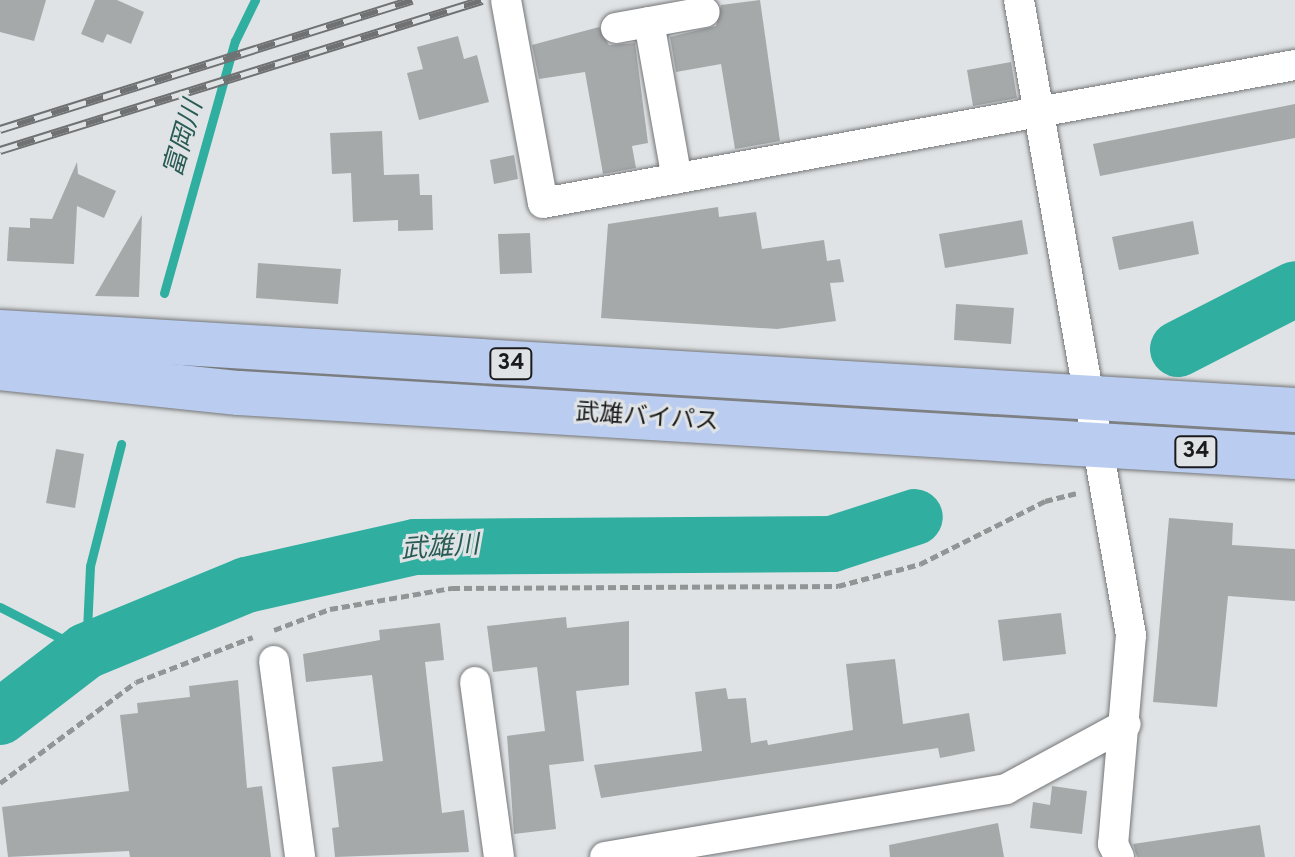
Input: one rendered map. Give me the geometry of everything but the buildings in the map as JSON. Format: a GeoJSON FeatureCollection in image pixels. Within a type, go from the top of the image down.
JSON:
{"type":"FeatureCollection","features":[{"type":"Feature","properties":{"kind":"highway","name":"武雄バイパス"},"geometry":{"type":"LineString","coordinates":[[0,332],[1088,400],[1295,410]]}},
{"type":"Feature","properties":{"kind":"highway","name":"武雄バイパス"},"geometry":{"type":"LineString","coordinates":[[0,368],[239,393],[1102,465],[1295,457]]}},
{"type":"Feature","properties":{"kind":"street"},"geometry":{"type":"LineString","coordinates":[[506,0],[543,203],[1295,65]]}},
{"type":"Feature","properties":{"kind":"street"},"geometry":{"type":"LineString","coordinates":[[1019,0],[1035,113],[1131,635],[1126,724],[1113,844],[1119,857]]}},
{"type":"Feature","properties":{"kind":"street"},"geometry":{"type":"LineString","coordinates":[[616,28],[705,12]]}},
{"type":"Feature","properties":{"kind":"street"},"geometry":{"type":"LineString","coordinates":[[649,22],[677,179]]}},
{"type":"Feature","properties":{"kind":"street"},"geometry":{"type":"LineString","coordinates":[[274,661],[300,857]]}},
{"type":"Feature","properties":{"kind":"street"},"geometry":{"type":"LineString","coordinates":[[475,682],[499,857]]}},
{"type":"Feature","properties":{"kind":"street"},"geometry":{"type":"LineString","coordinates":[[605,857],[1006,789],[1126,724]]}},
{"type":"Feature","properties":{"kind":"path"},"geometry":{"type":"LineString","coordinates":[[0,783],[136,682],[330,609],[452,588],[838,586],[920,564],[1045,501],[1102,465]]}},
{"type":"Feature","properties":{"kind":"waterway","name":"富岡川"},"geometry":{"type":"LineString","coordinates":[[164,293],[235,41],[255,0]]}},
{"type":"Feature","properties":{"kind":"waterway","name":"武雄川"},"geometry":{"type":"LineString","coordinates":[[1178,349],[1295,289]]}},
{"type":"Feature","properties":{"kind":"waterway","name":"富岡川"},"geometry":{"type":"LineString","coordinates":[[0,607],[86,651],[90,566],[121,444]]}},
{"type":"Feature","properties":{"kind":"waterway","name":"武雄川"},"geometry":{"type":"LineString","coordinates":[[0,717],[86,651],[246,585],[415,547],[832,544],[915,517]]}},
{"type":"Feature","properties":{"kind":"railway"},"geometry":{"type":"LineString","coordinates":[[0,129],[412,0]]}},
{"type":"Feature","properties":{"kind":"railway"},"geometry":{"type":"LineString","coordinates":[[0,150],[482,0]]}}]}
